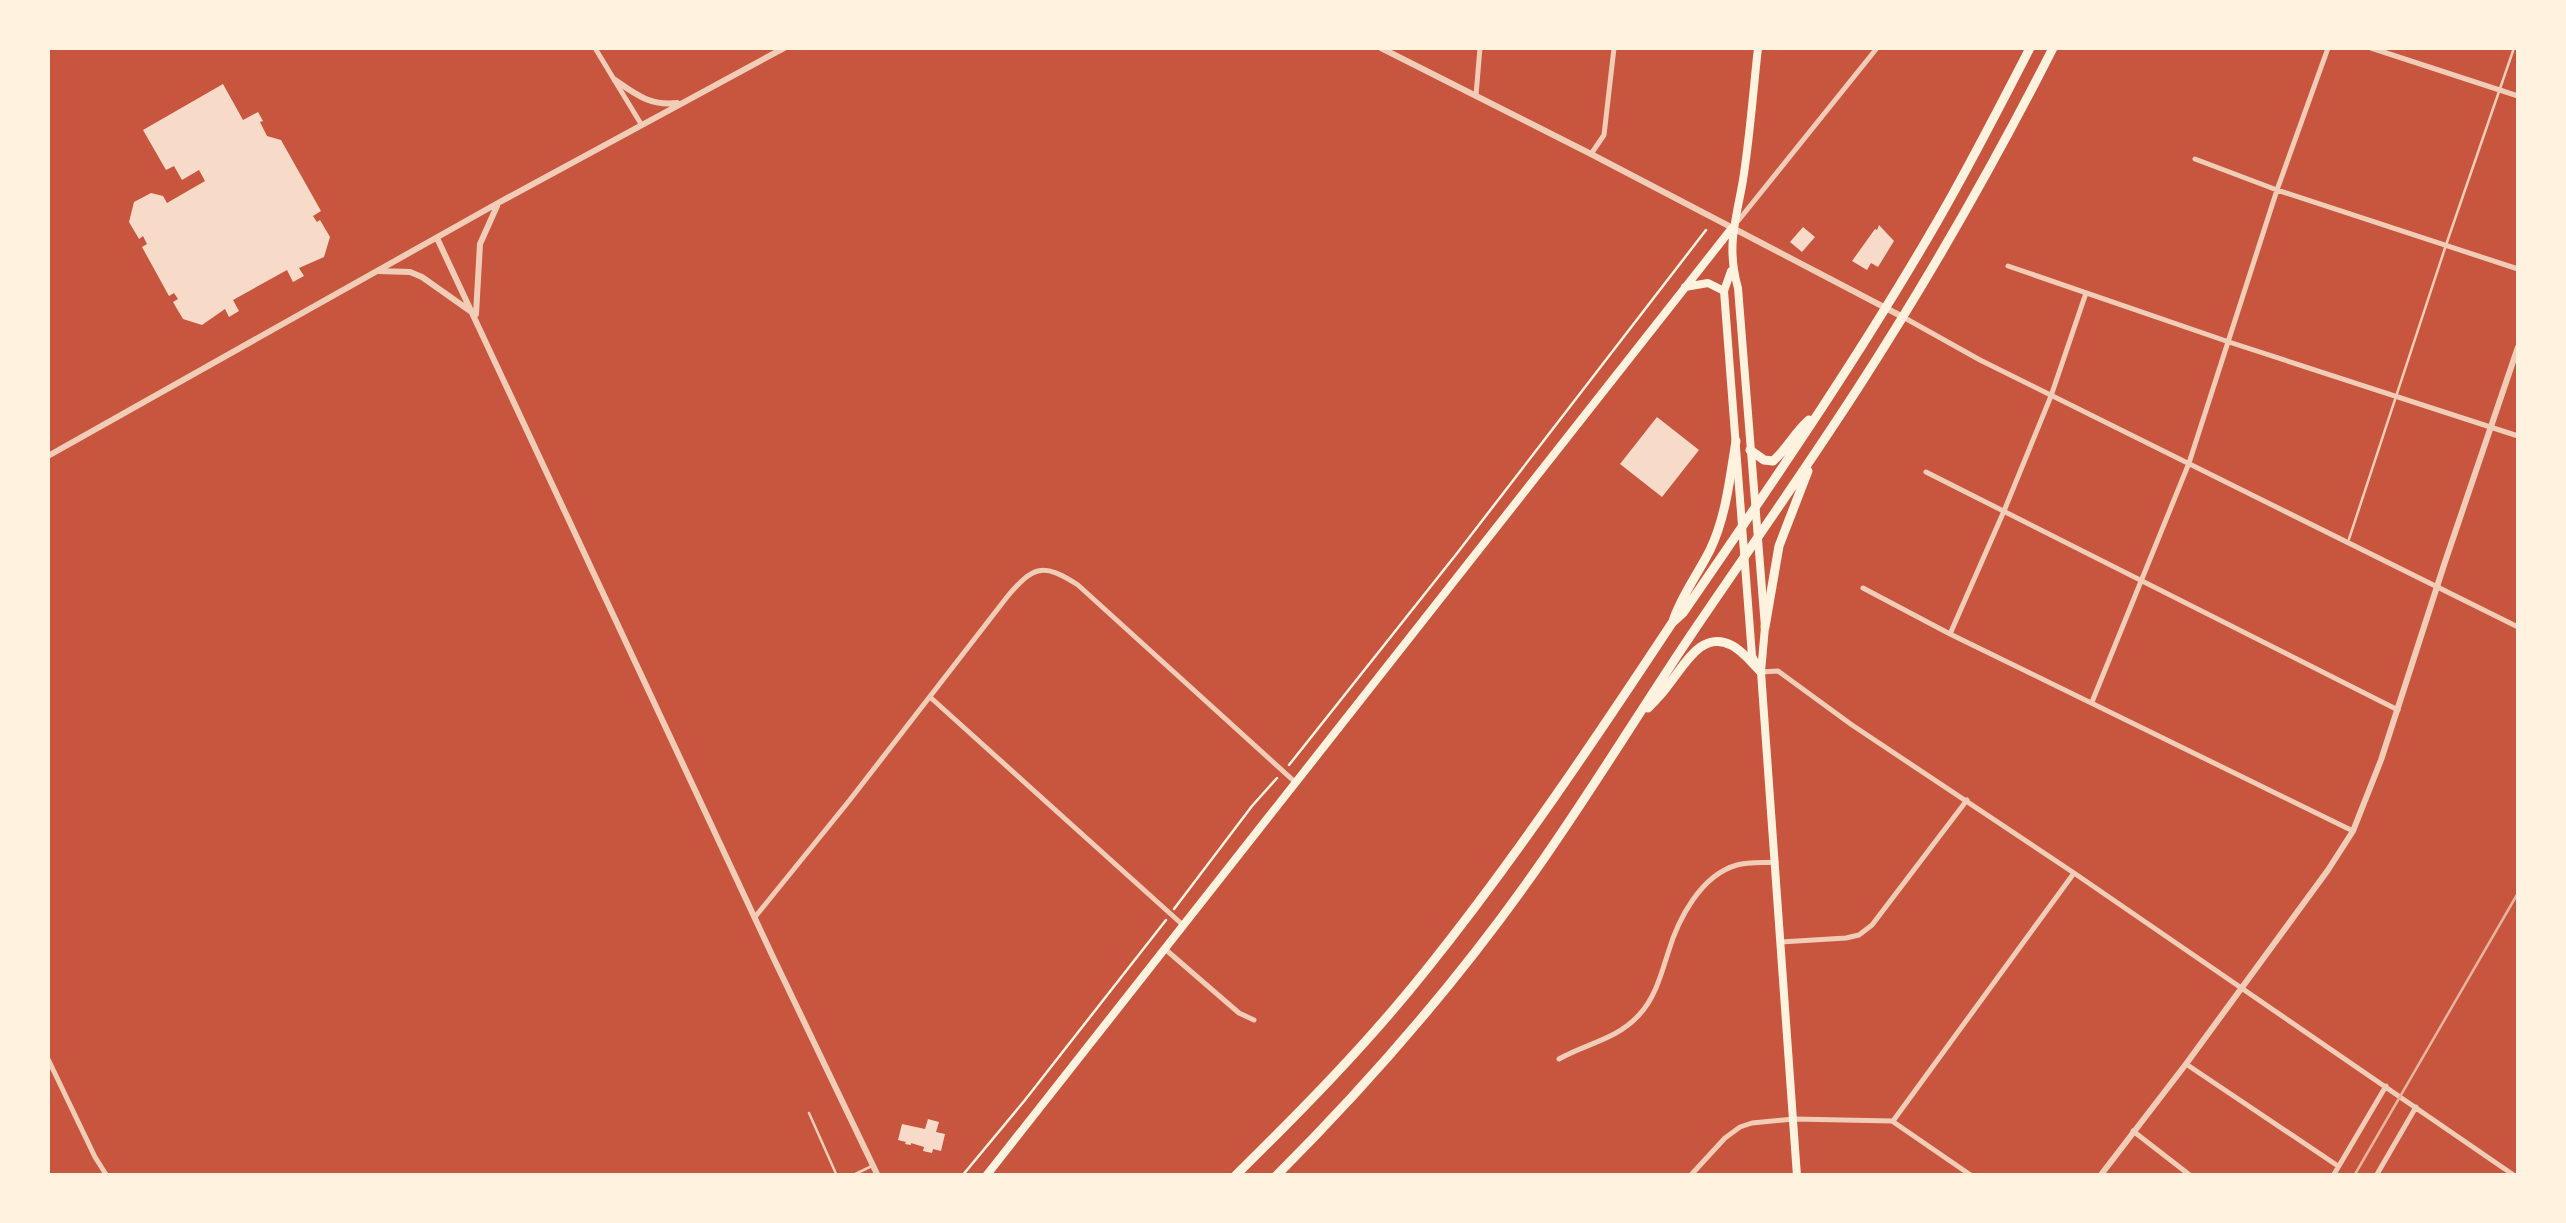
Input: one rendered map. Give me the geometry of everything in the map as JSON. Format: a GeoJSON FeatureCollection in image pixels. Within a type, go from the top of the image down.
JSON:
{"type":"FeatureCollection","features":[{"type":"Feature","properties":{"kind":"main road"},"geometry":{"type":"LineString","coordinates":[[1758,48],[1742,181],[1732,228],[1732,269],[1738,288],[1765,626]]}},
{"type":"Feature","properties":{"kind":"main road"},"geometry":{"type":"LineString","coordinates":[[1235,1176],[1424,972],[1558,792],[1744,524],[1885,308],[1938,221],[2030,48]]}},
{"type":"Feature","properties":{"kind":"main road"},"geometry":{"type":"LineString","coordinates":[[1276,1176],[1336,1114],[1450,982],[1526,884],[1902,317],[1976,192],[2053,48]]}},
{"type":"Feature","properties":{"kind":"main road"},"geometry":{"type":"LineString","coordinates":[[986,1176],[1732,228]]}},
{"type":"Feature","properties":{"kind":"main road"},"geometry":{"type":"LineString","coordinates":[[1732,269],[1724,292],[1752,656],[1760,672]]}},
{"type":"Feature","properties":{"kind":"main road"},"geometry":{"type":"LineString","coordinates":[[1684,287],[1708,283],[1724,292]]}},
{"type":"Feature","properties":{"kind":"main road"},"geometry":{"type":"LineString","coordinates":[[1750,450],[1773,461],[1796,431],[1819,412]]}},
{"type":"Feature","properties":{"kind":"main road"},"geometry":{"type":"LineString","coordinates":[[1672,623],[1712,546],[1727,496],[1736,441]]}},
{"type":"Feature","properties":{"kind":"main road"},"geometry":{"type":"LineString","coordinates":[[1798,1176],[1760,672],[1780,546],[1814,454]]}},
{"type":"Feature","properties":{"kind":"main road"},"geometry":{"type":"LineString","coordinates":[[1628,728],[1700,647],[1730,644],[1760,672]]}},
{"type":"Feature","properties":{"kind":"street"},"geometry":{"type":"LineString","coordinates":[[595,48],[642,124]]}},
{"type":"Feature","properties":{"kind":"street"},"geometry":{"type":"LineString","coordinates":[[48,456],[377,270],[784,48]]}},
{"type":"Feature","properties":{"kind":"street"},"geometry":{"type":"LineString","coordinates":[[1381,48],[2051,396],[2518,627]]}},
{"type":"Feature","properties":{"kind":"street"},"geometry":{"type":"LineString","coordinates":[[1476,96],[1480,48]]}},
{"type":"Feature","properties":{"kind":"street"},"geometry":{"type":"LineString","coordinates":[[1590,154],[1604,134],[1614,48]]}},
{"type":"Feature","properties":{"kind":"street"},"geometry":{"type":"LineString","coordinates":[[1732,228],[1877,48]]}},
{"type":"Feature","properties":{"kind":"street"},"geometry":{"type":"LineString","coordinates":[[2092,702],[2189,463],[2277,190],[2328,48]]}},
{"type":"Feature","properties":{"kind":"street"},"geometry":{"type":"LineString","coordinates":[[2370,48],[2518,96]]}},
{"type":"Feature","properties":{"kind":"street"},"geometry":{"type":"LineString","coordinates":[[615,80],[650,102],[683,103]]}},
{"type":"Feature","properties":{"kind":"street"},"geometry":{"type":"LineString","coordinates":[[2195,159],[2518,270]]}},
{"type":"Feature","properties":{"kind":"street"},"geometry":{"type":"LineString","coordinates":[[476,316],[480,244],[498,203]]}},
{"type":"Feature","properties":{"kind":"street"},"geometry":{"type":"LineString","coordinates":[[438,238],[878,1176]]}},
{"type":"Feature","properties":{"kind":"street"},"geometry":{"type":"LineString","coordinates":[[2008,266],[2518,436]]}},
{"type":"Feature","properties":{"kind":"street"},"geometry":{"type":"LineString","coordinates":[[377,270],[410,272],[422,277],[476,316]]}},
{"type":"Feature","properties":{"kind":"street"},"geometry":{"type":"LineString","coordinates":[[1950,634],[2051,396],[2086,293]]}},
{"type":"Feature","properties":{"kind":"street"},"geometry":{"type":"LineString","coordinates":[[2100,1176],[2186,1064],[2353,831],[2398,710],[2518,348]]}},
{"type":"Feature","properties":{"kind":"street"},"geometry":{"type":"LineString","coordinates":[[1926,472],[2398,710]]}},
{"type":"Feature","properties":{"kind":"street"},"geometry":{"type":"LineString","coordinates":[[754,916],[1028,573],[1046,569],[1078,586],[1296,783]]}},
{"type":"Feature","properties":{"kind":"street"},"geometry":{"type":"LineString","coordinates":[[1863,588],[2353,831]]}},
{"type":"Feature","properties":{"kind":"street"},"geometry":{"type":"LineString","coordinates":[[1760,672],[1778,671],[2516,1176]]}},
{"type":"Feature","properties":{"kind":"street"},"geometry":{"type":"LineString","coordinates":[[930,697],[1184,926]]}},
{"type":"Feature","properties":{"kind":"street"},"geometry":{"type":"LineString","coordinates":[[1781,942],[1859,935],[1872,924],[1966,800]]}},
{"type":"Feature","properties":{"kind":"street"},"geometry":{"type":"LineString","coordinates":[[1559,1059],[1616,1035],[1642,1012],[1653,996],[1679,922],[1700,891],[1736,865],[1776,862]]}},
{"type":"Feature","properties":{"kind":"street"},"geometry":{"type":"LineString","coordinates":[[1892,1121],[2074,873]]}},
{"type":"Feature","properties":{"kind":"street"},"geometry":{"type":"LineString","coordinates":[[1165,949],[1240,1013],[1254,1020]]}},
{"type":"Feature","properties":{"kind":"street"},"geometry":{"type":"LineString","coordinates":[[48,1059],[108,1176]]}},
{"type":"Feature","properties":{"kind":"street"},"geometry":{"type":"LineString","coordinates":[[2186,1064],[2338,1166]]}},
{"type":"Feature","properties":{"kind":"street"},"geometry":{"type":"LineString","coordinates":[[2333,1176],[2386,1086]]}},
{"type":"Feature","properties":{"kind":"street"},"geometry":{"type":"LineString","coordinates":[[2376,1176],[2416,1106]]}},
{"type":"Feature","properties":{"kind":"street"},"geometry":{"type":"LineString","coordinates":[[1690,1176],[1740,1127],[1794,1120],[1892,1121],[1972,1176]]}},
{"type":"Feature","properties":{"kind":"street"},"geometry":{"type":"LineString","coordinates":[[2133,1132],[2192,1176]]}},
{"type":"Feature","properties":{"kind":"lane"},"geometry":{"type":"LineString","coordinates":[[2348,543],[2514,48]]}},
{"type":"Feature","properties":{"kind":"lane"},"geometry":{"type":"LineString","coordinates":[[809,1113],[838,1176]]}},
{"type":"Feature","properties":{"kind":"lane"},"geometry":{"type":"LineString","coordinates":[[851,1176],[874,1166]]}},
{"type":"Feature","properties":{"kind":"path"},"geometry":{"type":"LineString","coordinates":[[962,1176],[1026,1100],[1252,806],[1458,552],[1706,230]]}},
{"type":"Feature","properties":{"kind":"building"},"geometry":{"type":"Polygon","coordinates":[[[223,84],[243,120],[258,112],[267,136],[281,140],[321,211],[313,216],[330,237],[324,257],[299,268],[304,276],[293,282],[287,270],[233,300],[239,311],[229,317],[225,309],[202,325],[183,319],[173,302],[178,299],[174,293],[169,296],[142,247],[147,244],[143,236],[139,239],[129,222],[134,202],[151,193],[163,196],[167,203],[205,181],[199,170],[182,180],[174,166],[166,170],[143,130],[223,84]]]}},
{"type":"Feature","properties":{"kind":"building"},"geometry":{"type":"Polygon","coordinates":[[[1879,225],[1894,241],[1878,267],[1871,263],[1867,270],[1852,261],[1879,225]]]}},
{"type":"Feature","properties":{"kind":"building"},"geometry":{"type":"Polygon","coordinates":[[[1803,227],[1815,237],[1802,252],[1790,242],[1803,227]]]}},
{"type":"Feature","properties":{"kind":"building"},"geometry":{"type":"Polygon","coordinates":[[[1657,417],[1699,450],[1662,497],[1620,464],[1657,417]]]}},
{"type":"Feature","properties":{"kind":"building"},"geometry":{"type":"Polygon","coordinates":[[[928,1119],[939,1122],[936,1132],[945,1134],[941,1151],[923,1151],[924,1147],[898,1140],[902,1124],[925,1129],[928,1119]]]}},
{"type":"Feature","properties":{"kind":"railway"},"geometry":{"type":"LineString","coordinates":[[2354,1176],[2518,893]]}}]}
